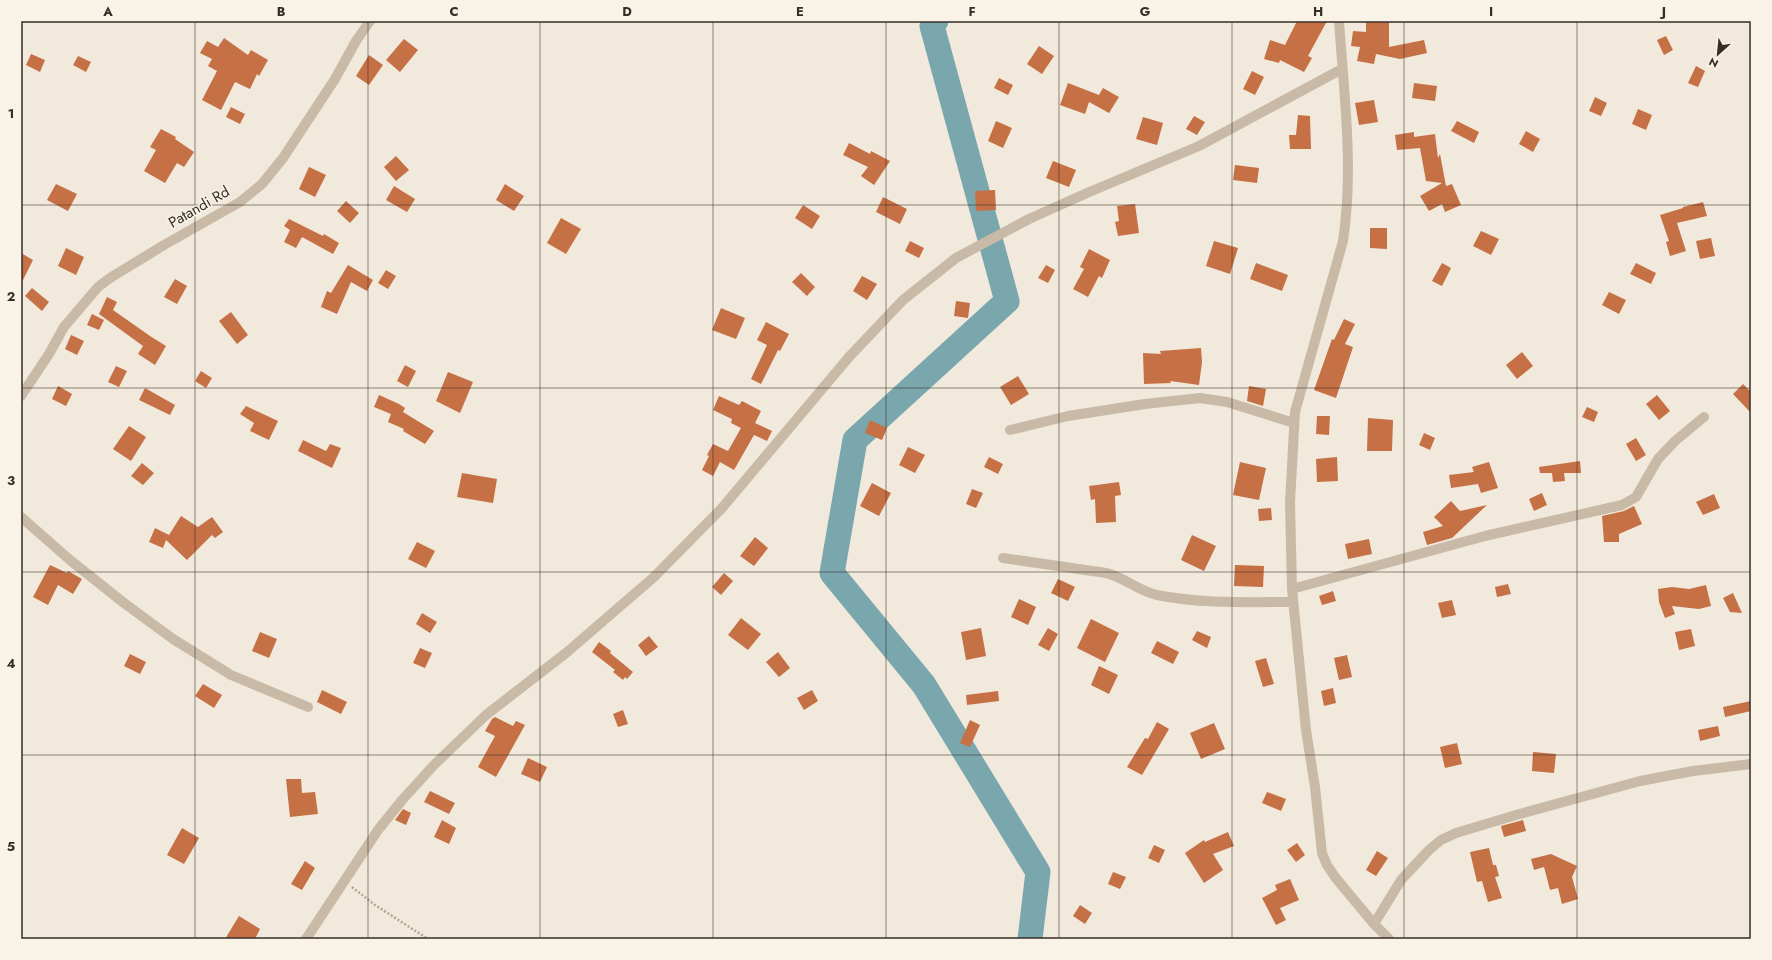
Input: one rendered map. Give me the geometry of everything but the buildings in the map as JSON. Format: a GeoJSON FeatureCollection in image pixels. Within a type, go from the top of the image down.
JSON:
{"type":"FeatureCollection","features":[{"type":"Feature","properties":{"kind":"street","name":"Patandi Rd"},"geometry":{"type":"LineString","coordinates":[[21,396],[49,354],[64,327],[98,287],[164,245],[240,202],[262,184],[283,158],[335,79],[356,41],[370,21]]}},
{"type":"Feature","properties":{"kind":"street"},"geometry":{"type":"LineString","coordinates":[[1339,21],[1346,129],[1347,213],[1343,241],[1295,412],[1290,502],[1292,589],[1306,730],[1315,787],[1322,853],[1327,865],[1335,877],[1374,924],[1389,939]]}},
{"type":"Feature","properties":{"kind":"street"},"geometry":{"type":"LineString","coordinates":[[306,939],[378,830],[403,799],[435,764],[486,715],[566,653],[654,577],[722,508],[850,357],[903,300],[962,254],[1029,219],[1079,196],[1199,146],[1342,68]]}},
{"type":"Feature","properties":{"kind":"street"},"geometry":{"type":"LineString","coordinates":[[1010,430],[1068,416],[1145,404],[1200,398],[1227,402],[1294,423]]}},
{"type":"Feature","properties":{"kind":"street"},"geometry":{"type":"LineString","coordinates":[[1292,589],[1485,536],[1622,505],[1636,497],[1658,459],[1675,441],[1704,417]]}},
{"type":"Feature","properties":{"kind":"street"},"geometry":{"type":"LineString","coordinates":[[21,517],[82,570],[173,639],[231,675],[308,707]]}},
{"type":"Feature","properties":{"kind":"street"},"geometry":{"type":"LineString","coordinates":[[1003,558],[1112,574],[1144,591],[1202,602],[1294,602]]}},
{"type":"Feature","properties":{"kind":"street"},"geometry":{"type":"LineString","coordinates":[[1374,924],[1401,880],[1429,850],[1441,840],[1456,833],[1640,781],[1693,771],[1751,764]]}},
{"type":"Feature","properties":{"kind":"path"},"geometry":{"type":"LineString","coordinates":[[344,880],[375,906],[428,939]]}},
{"type":"Feature","properties":{"kind":"waterway"},"geometry":{"type":"LineString","coordinates":[[936,21],[932,26],[1007,301],[855,440],[832,573],[924,685],[1038,872],[1030,939]]}}]}
